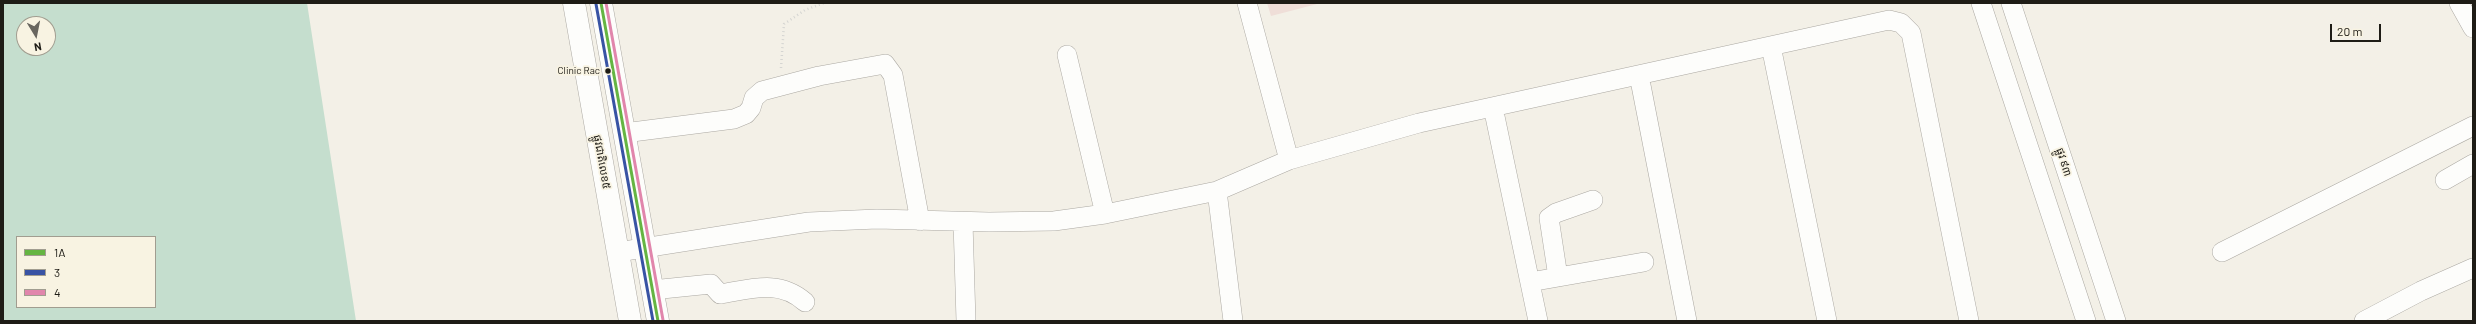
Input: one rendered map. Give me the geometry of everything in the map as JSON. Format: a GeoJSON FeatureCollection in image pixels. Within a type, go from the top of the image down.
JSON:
{"type":"FeatureCollection","features":[{"type":"Feature","properties":{"kind":"highway","name":"ផ្លូវជាតិលេខ៥"},"geometry":{"type":"LineString","coordinates":[[574,3],[630,321]]}},
{"type":"Feature","properties":{"kind":"highway"},"geometry":{"type":"LineString","coordinates":[[601,3],[658,321]]}},
{"type":"Feature","properties":{"kind":"street"},"geometry":{"type":"LineString","coordinates":[[1247,3],[1289,160]]}},
{"type":"Feature","properties":{"kind":"street"},"geometry":{"type":"LineString","coordinates":[[1981,3],[2086,321]]}},
{"type":"Feature","properties":{"kind":"street","name":"ផ្លូវ ៩៣"},"geometry":{"type":"LineString","coordinates":[[2011,3],[2116,321]]}},
{"type":"Feature","properties":{"kind":"street"},"geometry":{"type":"LineString","coordinates":[[2459,3],[2473,28]]}},
{"type":"Feature","properties":{"kind":"street"},"geometry":{"type":"LineString","coordinates":[[618,252],[809,222],[877,219],[963,222],[1054,221],[1105,214],[1217,191],[1289,160],[1419,124],[1889,20],[1901,23],[1911,33],[1969,321]]}},
{"type":"Feature","properties":{"kind":"street"},"geometry":{"type":"LineString","coordinates":[[1771,46],[1827,321]]}},
{"type":"Feature","properties":{"kind":"street"},"geometry":{"type":"LineString","coordinates":[[1067,54],[1105,214]]}},
{"type":"Feature","properties":{"kind":"street"},"geometry":{"type":"LineString","coordinates":[[624,133],[734,119],[746,114],[751,108],[754,98],[762,91],[856,67],[886,65],[893,75],[920,221]]}},
{"type":"Feature","properties":{"kind":"street"},"geometry":{"type":"LineString","coordinates":[[1639,75],[1687,321]]}},
{"type":"Feature","properties":{"kind":"street"},"geometry":{"type":"LineString","coordinates":[[1494,107],[1538,321]]}},
{"type":"Feature","properties":{"kind":"street"},"geometry":{"type":"LineString","coordinates":[[2222,252],[2473,126]]}},
{"type":"Feature","properties":{"kind":"street"},"geometry":{"type":"LineString","coordinates":[[2445,180],[2473,164]]}},
{"type":"Feature","properties":{"kind":"street"},"geometry":{"type":"LineString","coordinates":[[1217,191],[1233,321]]}},
{"type":"Feature","properties":{"kind":"street"},"geometry":{"type":"LineString","coordinates":[[1558,277],[1549,218],[1556,213],[1593,200]]}},
{"type":"Feature","properties":{"kind":"street"},"geometry":{"type":"LineString","coordinates":[[963,222],[966,321]]}},
{"type":"Feature","properties":{"kind":"street"},"geometry":{"type":"LineString","coordinates":[[1530,282],[1644,262]]}},
{"type":"Feature","properties":{"kind":"street"},"geometry":{"type":"LineString","coordinates":[[2364,321],[2422,290],[2473,268]]}},
{"type":"Feature","properties":{"kind":"street"},"geometry":{"type":"LineString","coordinates":[[652,290],[711,284],[720,294],[768,287],[780,288],[796,294],[805,302]]}},
{"type":"Feature","properties":{"kind":"path"},"geometry":{"type":"LineString","coordinates":[[779,86],[784,24],[805,10],[824,3]]}},
{"type":"Feature","properties":{"kind":"shaded area"},"geometry":{"type":"Polygon","coordinates":[[[3,3],[307,3],[356,321],[3,321],[3,3]]]}},
{"type":"Feature","properties":{"kind":"shaded area"},"geometry":{"type":"Polygon","coordinates":[[[1267,3],[1321,3],[1271,16],[1267,3]]]}},
{"type":"Feature","properties":{"kind":"transit line","name":"1A"},"geometry":{"type":"LineString","coordinates":[[601,3],[658,321]]}},
{"type":"Feature","properties":{"kind":"transit line","name":"4"},"geometry":{"type":"LineString","coordinates":[[606,3],[663,320]]}},
{"type":"Feature","properties":{"kind":"transit line","name":"3"},"geometry":{"type":"LineString","coordinates":[[596,4],[653,321]]}},
{"type":"Feature","properties":{"kind":"place","name":"Clinic Rac"},"geometry":{"type":"Point","coordinates":[608,71]}}]}
